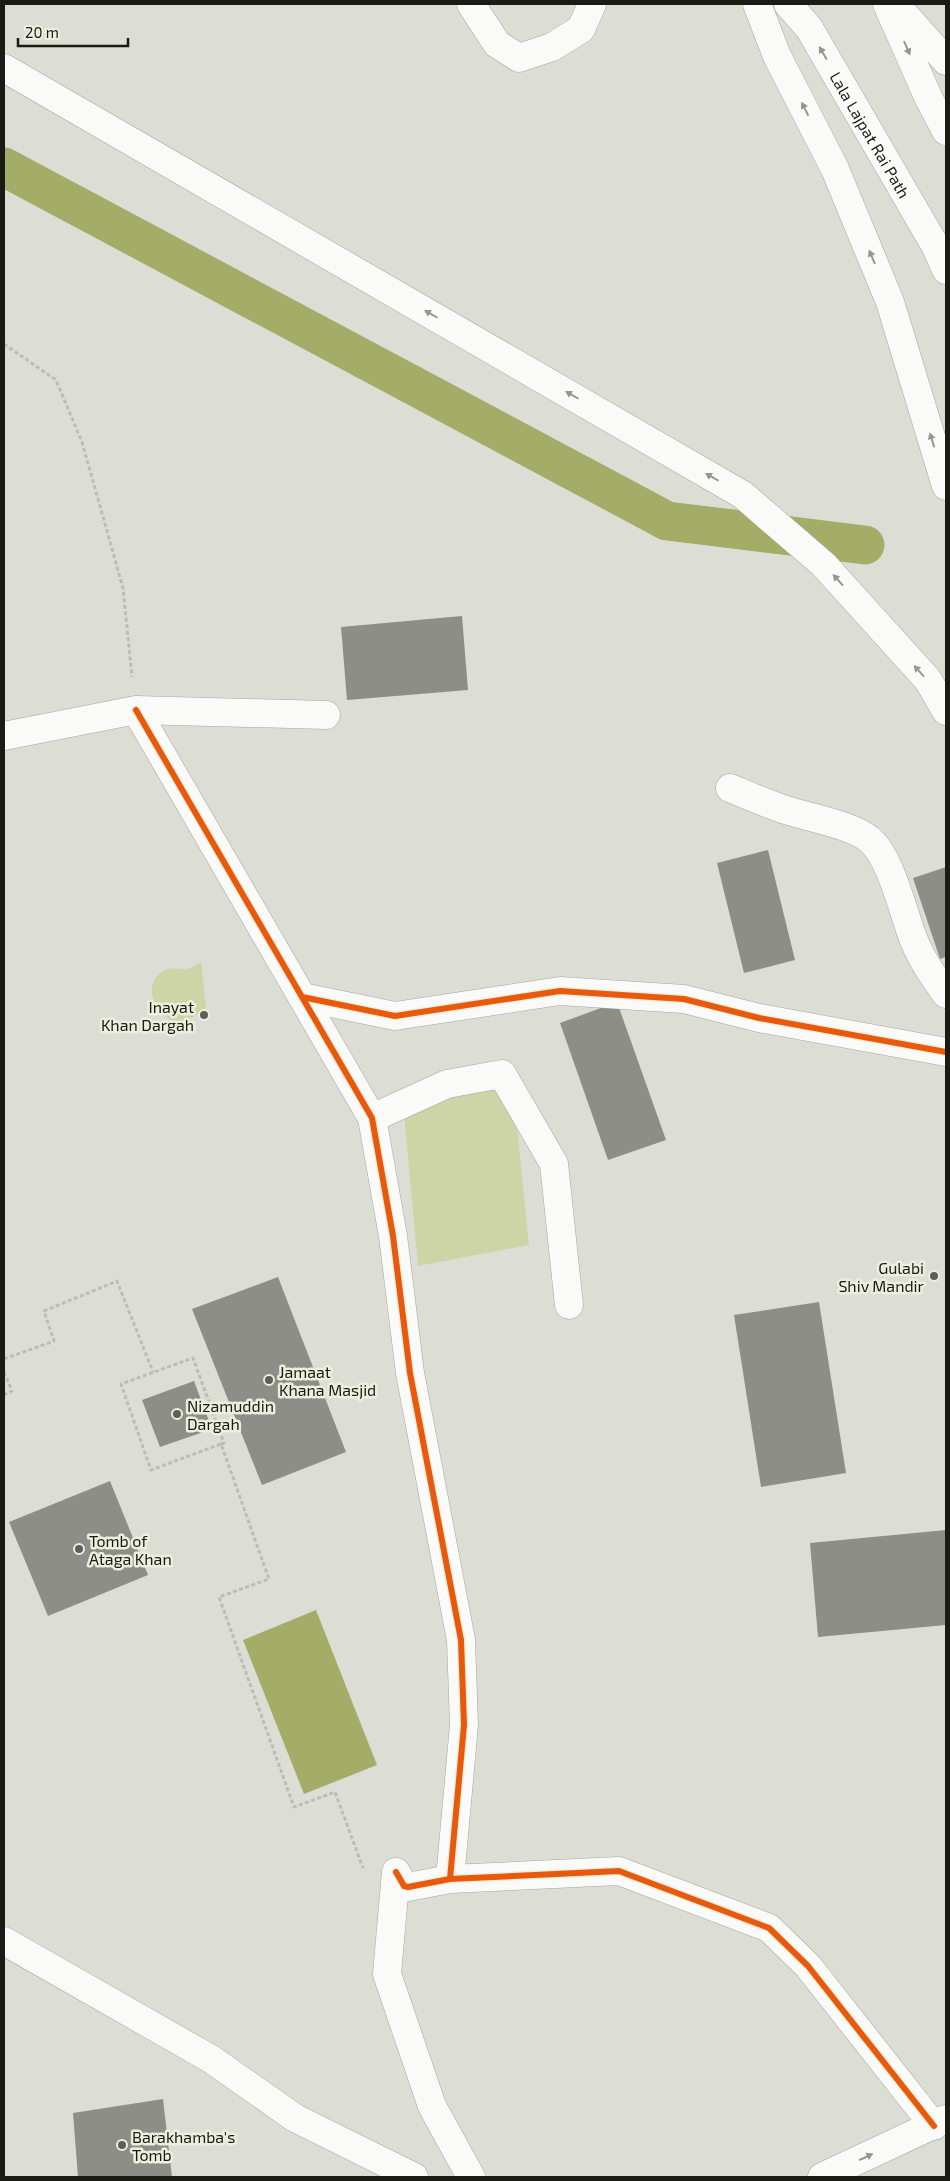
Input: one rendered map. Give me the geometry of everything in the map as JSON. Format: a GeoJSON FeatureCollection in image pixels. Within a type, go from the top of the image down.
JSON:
{"type":"FeatureCollection","features":[{"type":"Feature","properties":{"kind":"main road"},"geometry":{"type":"LineString","coordinates":[[470,4],[497,44],[519,58],[552,47],[581,29],[592,4]]}},
{"type":"Feature","properties":{"kind":"main road"},"geometry":{"type":"LineString","coordinates":[[757,4],[777,56],[835,169],[890,302],[946,486]]}},
{"type":"Feature","properties":{"kind":"main road","name":"Lala Lajpat Rai Path"},"geometry":{"type":"LineString","coordinates":[[788,4],[808,28],[941,258]]}},
{"type":"Feature","properties":{"kind":"main road"},"geometry":{"type":"LineString","coordinates":[[887,4],[929,99],[946,131]]}},
{"type":"Feature","properties":{"kind":"main road"},"geometry":{"type":"LineString","coordinates":[[895,4],[946,61]]}},
{"type":"Feature","properties":{"kind":"main road"},"geometry":{"type":"LineString","coordinates":[[4,68],[743,495],[824,565],[928,680],[946,711]]}},
{"type":"Feature","properties":{"kind":"main road"},"geometry":{"type":"LineString","coordinates":[[4,736],[136,710],[326,715]]}},
{"type":"Feature","properties":{"kind":"main road"},"geometry":{"type":"LineString","coordinates":[[136,710],[372,1118],[393,1236],[410,1373],[462,1640],[464,1725],[450,1879]]}},
{"type":"Feature","properties":{"kind":"main road"},"geometry":{"type":"LineString","coordinates":[[730,788],[780,808],[848,829],[870,840],[881,855],[892,878],[914,940],[928,970],[946,994]]}},
{"type":"Feature","properties":{"kind":"main road"},"geometry":{"type":"LineString","coordinates":[[302,997],[394,1016],[560,991],[684,999],[759,1018],[946,1052]]}},
{"type":"Feature","properties":{"kind":"main road"},"geometry":{"type":"LineString","coordinates":[[372,1118],[447,1084],[502,1074],[554,1164],[569,1305]]}},
{"type":"Feature","properties":{"kind":"main road"},"geometry":{"type":"LineString","coordinates":[[396,1872],[404,1886],[408,1887],[450,1879],[619,1871],[768,1928],[808,1966],[942,2120],[822,2177]]}},
{"type":"Feature","properties":{"kind":"main road"},"geometry":{"type":"LineString","coordinates":[[396,1872],[387,1974],[432,2106],[471,2177]]}},
{"type":"Feature","properties":{"kind":"main road"},"geometry":{"type":"LineString","coordinates":[[4,1941],[211,2058],[295,2118],[414,2177]]}},
{"type":"Feature","properties":{"kind":"path"},"geometry":{"type":"LineString","coordinates":[[4,344],[56,380],[82,442],[123,588],[136,710]]}},
{"type":"Feature","properties":{"kind":"path"},"geometry":{"type":"LineString","coordinates":[[4,1359],[54,1341],[44,1312],[116,1282],[153,1372]]}},
{"type":"Feature","properties":{"kind":"path"},"geometry":{"type":"LineString","coordinates":[[193,1358],[224,1443],[221,1444],[151,1470],[121,1384],[193,1358]]}},
{"type":"Feature","properties":{"kind":"path"},"geometry":{"type":"LineString","coordinates":[[4,1372],[12,1391],[4,1395]]}},
{"type":"Feature","properties":{"kind":"path"},"geometry":{"type":"LineString","coordinates":[[221,1444],[270,1579],[218,1597],[294,1807],[335,1792],[368,1882],[396,1872]]}},
{"type":"Feature","properties":{"kind":"shaded area"},"geometry":{"type":"Polygon","coordinates":[[[201,962],[206,1008],[194,1017],[183,1021],[171,1019],[163,1015],[154,1002],[152,994],[155,978],[164,970],[174,968],[187,969],[201,962]]]}},
{"type":"Feature","properties":{"kind":"shaded area"},"geometry":{"type":"Polygon","coordinates":[[[513,1085],[529,1245],[418,1266],[403,1103],[513,1085]]]}},
{"type":"Feature","properties":{"kind":"shaded area"},"geometry":{"type":"Polygon","coordinates":[[[316,1610],[377,1765],[304,1794],[243,1640],[316,1610]]]}},
{"type":"Feature","properties":{"kind":"building"},"geometry":{"type":"Polygon","coordinates":[[[462,616],[468,690],[347,700],[341,627],[462,616]]]}},
{"type":"Feature","properties":{"kind":"building"},"geometry":{"type":"Polygon","coordinates":[[[768,850],[795,960],[744,973],[717,863],[768,850]]]}},
{"type":"Feature","properties":{"kind":"building"},"geometry":{"type":"Polygon","coordinates":[[[946,867],[946,957],[940,959],[913,878],[946,867]]]}},
{"type":"Feature","properties":{"kind":"building"},"geometry":{"type":"Polygon","coordinates":[[[617,1002],[666,1140],[608,1160],[560,1023],[617,1002]]]}},
{"type":"Feature","properties":{"kind":"building","name":"Jamaat Khana Masjid"},"geometry":{"type":"Polygon","coordinates":[[[278,1277],[346,1452],[262,1485],[192,1309],[278,1277]]]}},
{"type":"Feature","properties":{"kind":"building"},"geometry":{"type":"Polygon","coordinates":[[[819,1302],[846,1473],[761,1487],[734,1315],[819,1302]]]}},
{"type":"Feature","properties":{"kind":"building","name":"Nizamuddin Dargah"},"geometry":{"type":"Polygon","coordinates":[[[194,1381],[212,1429],[160,1447],[142,1400],[194,1381]]]}},
{"type":"Feature","properties":{"kind":"building","name":"Tomb of Ataga Khan"},"geometry":{"type":"Polygon","coordinates":[[[110,1481],[148,1575],[48,1616],[9,1522],[110,1481]]]}},
{"type":"Feature","properties":{"kind":"building"},"geometry":{"type":"Polygon","coordinates":[[[946,1530],[946,1625],[818,1637],[810,1543],[946,1530]]]}},
{"type":"Feature","properties":{"kind":"building","name":"Barakhamba's Tomb"},"geometry":{"type":"Polygon","coordinates":[[[163,2099],[172,2177],[78,2177],[73,2113],[163,2099]]]}},
{"type":"Feature","properties":{"kind":"waterway"},"geometry":{"type":"LineString","coordinates":[[4,167],[667,521],[865,545]]}},
{"type":"Feature","properties":{"kind":"cycle path"},"geometry":{"type":"LineString","coordinates":[[136,710],[372,1118],[393,1236],[410,1373],[461,1640],[464,1725],[450,1879]]}},
{"type":"Feature","properties":{"kind":"cycle path"},"geometry":{"type":"LineString","coordinates":[[302,997],[395,1016],[560,991],[684,999],[759,1018],[946,1052]]}},
{"type":"Feature","properties":{"kind":"cycle path"},"geometry":{"type":"LineString","coordinates":[[396,1872],[404,1886],[408,1887],[450,1879],[619,1871],[769,1928],[808,1966],[934,2126]]}},
{"type":"Feature","properties":{"kind":"place","name":"Inayat Khan Dargah"},"geometry":{"type":"Point","coordinates":[204,1015]}},
{"type":"Feature","properties":{"kind":"place","name":"Gulabi Shiv Mandir"},"geometry":{"type":"Point","coordinates":[934,1276]}},
{"type":"Feature","properties":{"kind":"place","name":"Jamaat Khana Masjid"},"geometry":{"type":"Point","coordinates":[269,1380]}},
{"type":"Feature","properties":{"kind":"place","name":"Nizamuddin Dargah"},"geometry":{"type":"Point","coordinates":[177,1414]}},
{"type":"Feature","properties":{"kind":"place","name":"Tomb of Ataga Khan"},"geometry":{"type":"Point","coordinates":[79,1549]}},
{"type":"Feature","properties":{"kind":"place","name":"Barakhamba's Tomb"},"geometry":{"type":"Point","coordinates":[122,2145]}}]}
